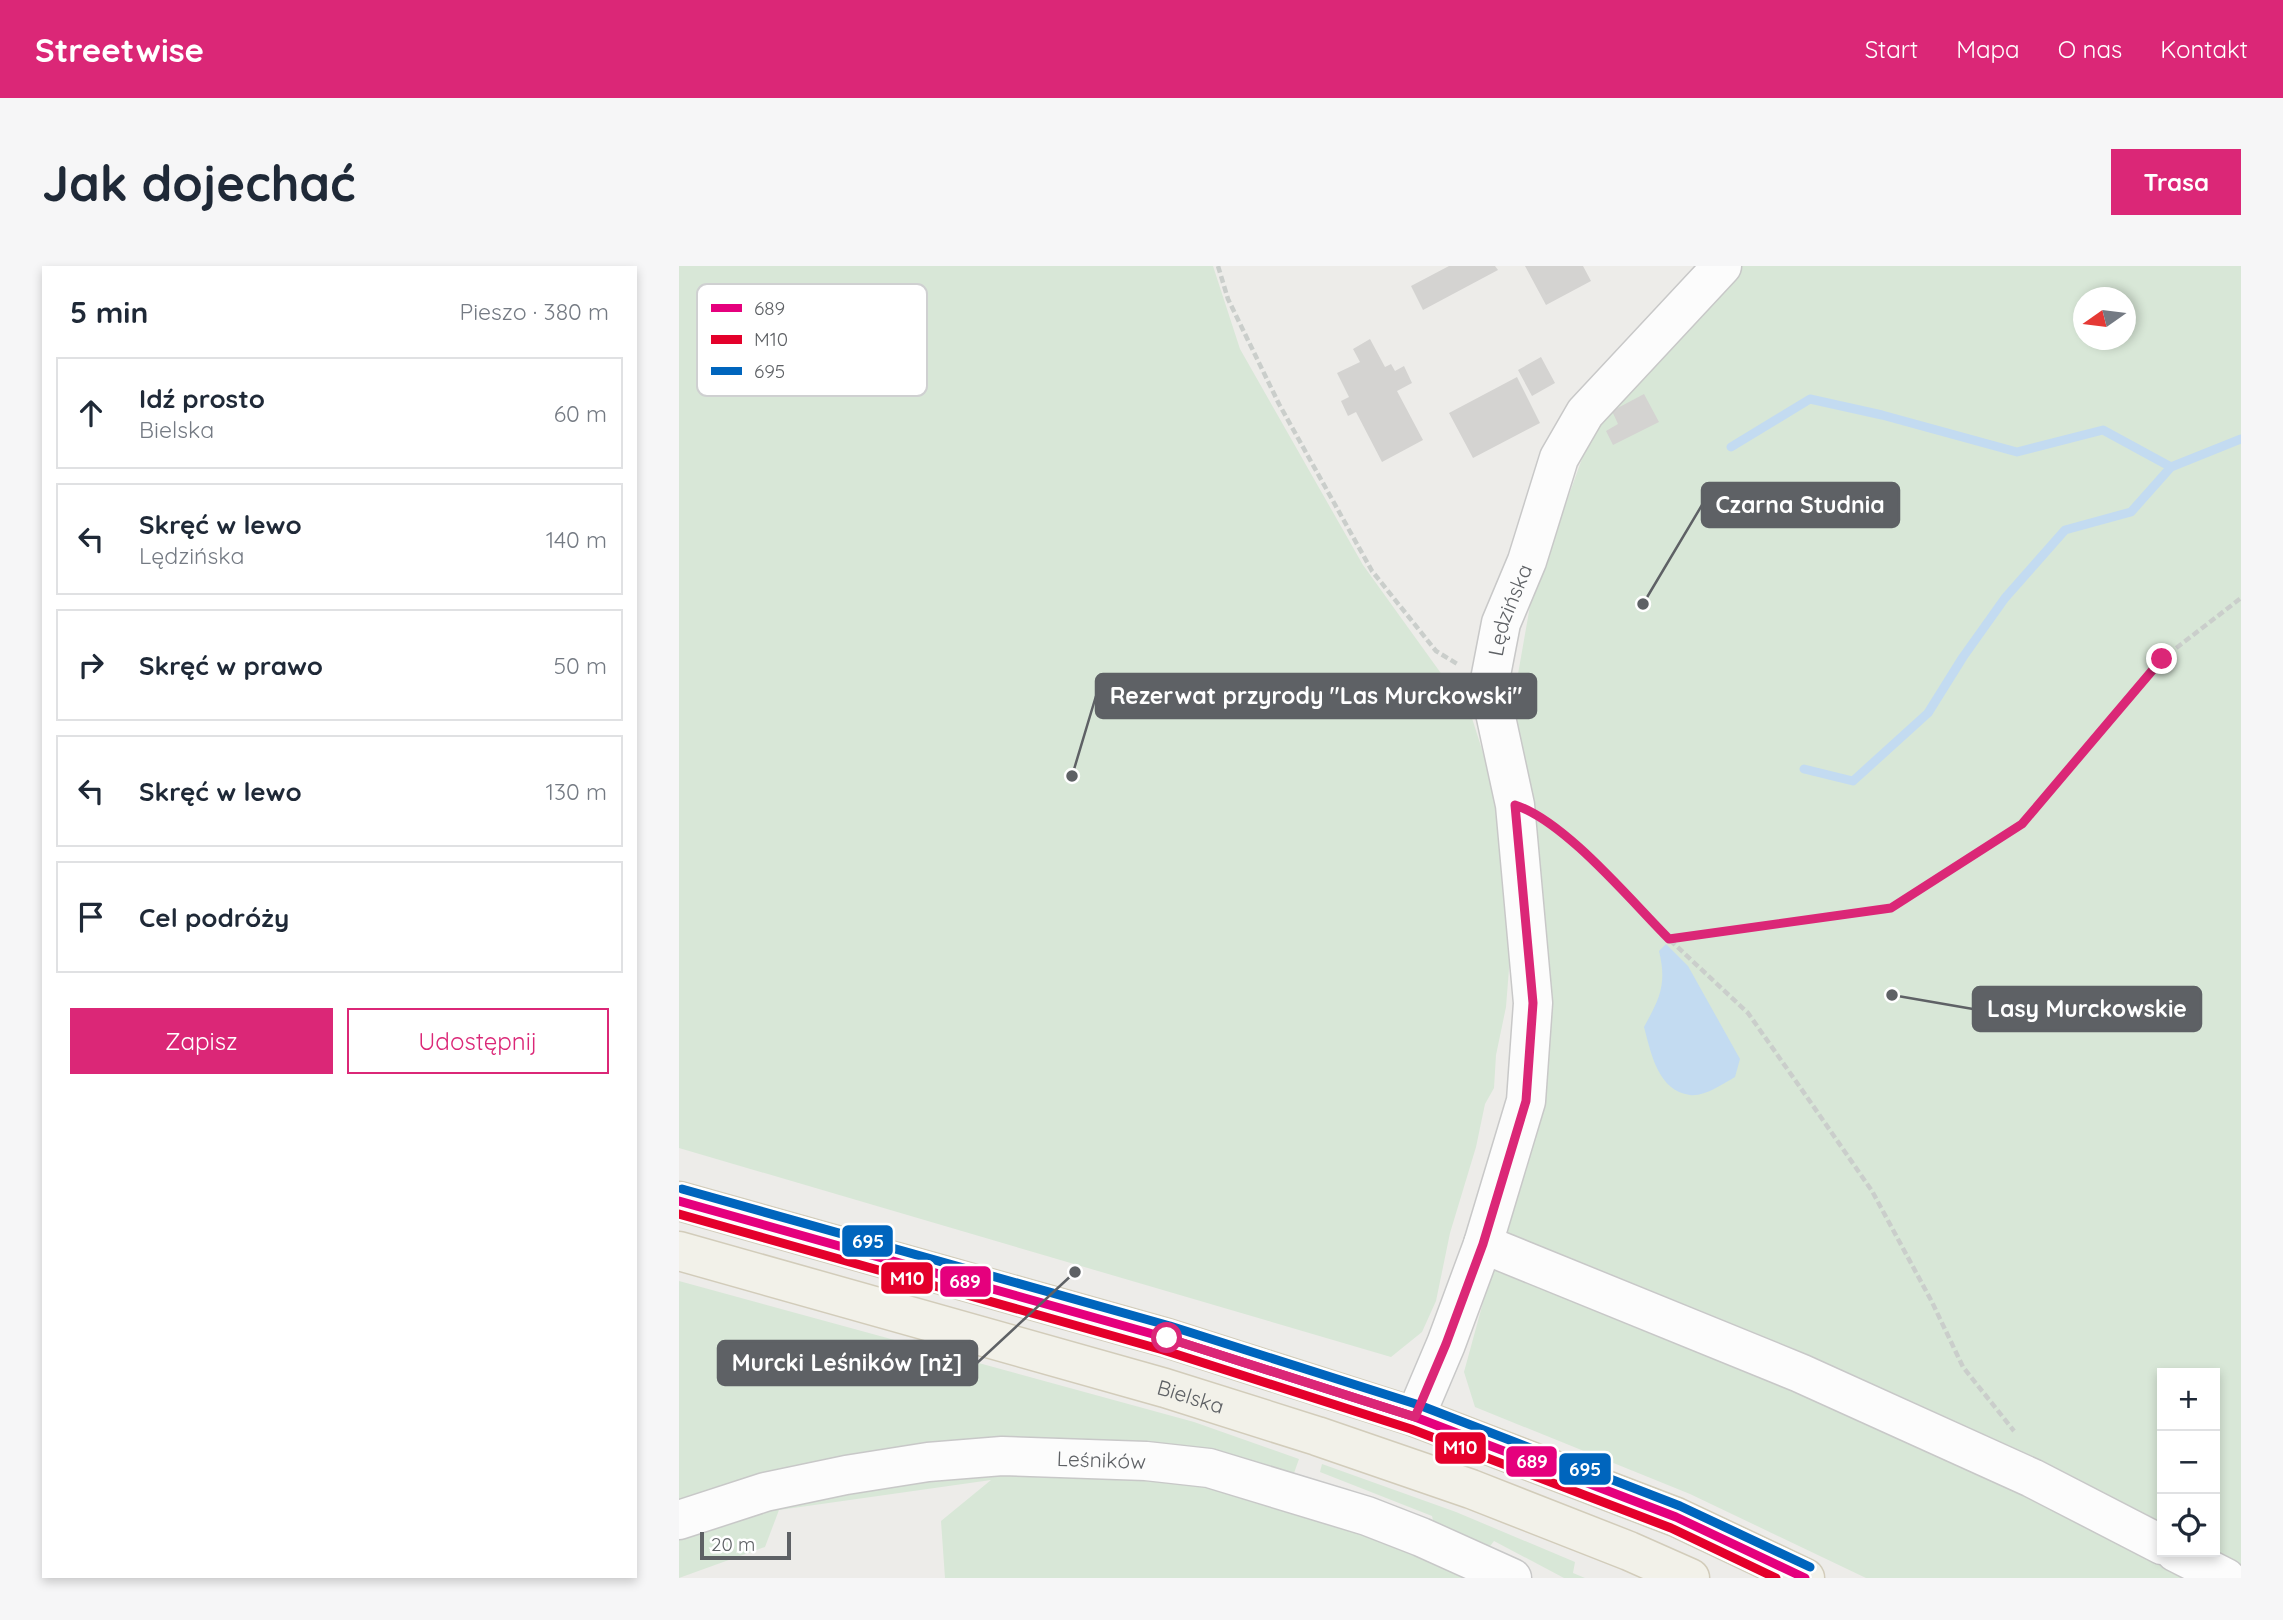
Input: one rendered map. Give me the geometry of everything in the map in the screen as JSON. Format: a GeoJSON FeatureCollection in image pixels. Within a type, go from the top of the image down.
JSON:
{"type":"FeatureCollection","features":[{"type":"Feature","properties":{"kind":"main road"},"geometry":{"type":"LineString","coordinates":[[679,1201],[1167,1338],[1415,1417],[1676,1517],[1805,1578]]}},
{"type":"Feature","properties":{"kind":"main road","name":"Bielska"},"geometry":{"type":"LineString","coordinates":[[679,1251],[1165,1388],[1317,1436],[1471,1489],[1629,1551],[1689,1578]]}},
{"type":"Feature","properties":{"kind":"street","name":"Lędzińska"},"geometry":{"type":"LineString","coordinates":[[1415,1417],[1446,1344],[1483,1244],[1526,1101],[1533,1003],[1515,805],[1489,685],[1501,622],[1527,561],[1559,458],[1585,413],[1722,266]]}},
{"type":"Feature","properties":{"kind":"street"},"geometry":{"type":"LineString","coordinates":[[1483,1244],[1800,1373],[2032,1478],[2157,1542]]}},
{"type":"Feature","properties":{"kind":"street","name":"Leśników"},"geometry":{"type":"LineString","coordinates":[[679,1520],[765,1492],[927,1462],[1002,1456],[1146,1461],[1209,1468],[1367,1516],[1512,1578]]}},
{"type":"Feature","properties":{"kind":"street"},"geometry":{"type":"LineString","coordinates":[[2185,1557],[2226,1578]]}},
{"type":"Feature","properties":{"kind":"path"},"geometry":{"type":"LineString","coordinates":[[1218,266],[1228,299],[1279,404],[1372,571],[1436,650],[1489,685]]}},
{"type":"Feature","properties":{"kind":"path"},"geometry":{"type":"LineString","coordinates":[[1669,939],[1891,908],[2022,824],[2162,659],[2241,598]]}},
{"type":"Feature","properties":{"kind":"path"},"geometry":{"type":"LineString","coordinates":[[1515,805],[1532,810],[1588,856],[1669,939],[1748,1013],[1864,1180],[1932,1302],[1963,1367],[2034,1456],[2032,1478]]}},
{"type":"Feature","properties":{"kind":"green space"},"geometry":{"type":"Polygon","coordinates":[[[679,266],[1213,266],[1240,349],[1363,565],[1471,715],[1498,800],[1510,956],[1506,1007],[1496,1055],[1494,1088],[1485,1104],[1476,1147],[1450,1233],[1436,1301],[1422,1332],[1391,1357],[679,1148],[679,266]]]}},
{"type":"Feature","properties":{"kind":"green space"},"geometry":{"type":"Polygon","coordinates":[[[1713,266],[2241,266],[2241,1578],[1866,1578],[1690,1494],[1475,1407],[1464,1372],[1546,1072],[1511,714],[1531,600],[1592,431],[1713,266]]]}},
{"type":"Feature","properties":{"kind":"green space"},"geometry":{"type":"Polygon","coordinates":[[[679,1281],[1194,1422],[1299,1459],[1293,1476],[1405,1545],[1465,1578],[945,1578],[941,1521],[991,1480],[779,1510],[765,1547],[679,1578],[679,1281]]]}},
{"type":"Feature","properties":{"kind":"green space"},"geometry":{"type":"Polygon","coordinates":[[[1322,1464],[1456,1512],[1575,1562],[1573,1573],[1585,1578],[1564,1578],[1494,1541],[1484,1554],[1434,1524],[1432,1516],[1320,1472],[1322,1464]]]}},
{"type":"Feature","properties":{"kind":"water"},"geometry":{"type":"Polygon","coordinates":[[[1666,944],[1688,966],[1740,1059],[1735,1077],[1701,1094],[1679,1092],[1663,1079],[1653,1059],[1644,1027],[1661,990],[1659,951],[1666,944]]]}},
{"type":"Feature","properties":{"kind":"building"},"geometry":{"type":"Polygon","coordinates":[[[1449,266],[1495,266],[1498,270],[1423,310],[1411,286],[1449,266]]]}},
{"type":"Feature","properties":{"kind":"building"},"geometry":{"type":"Polygon","coordinates":[[[1525,266],[1583,266],[1591,281],[1546,305],[1525,266]]]}},
{"type":"Feature","properties":{"kind":"building"},"geometry":{"type":"Polygon","coordinates":[[[1370,339],[1385,367],[1391,364],[1395,371],[1404,366],[1412,383],[1397,391],[1423,440],[1382,462],[1356,412],[1348,416],[1341,401],[1349,397],[1337,373],[1360,362],[1353,349],[1370,339]]]}},
{"type":"Feature","properties":{"kind":"building"},"geometry":{"type":"Polygon","coordinates":[[[1541,357],[1555,383],[1532,396],[1518,370],[1541,357]]]}},
{"type":"Feature","properties":{"kind":"building"},"geometry":{"type":"Polygon","coordinates":[[[1517,377],[1540,423],[1473,458],[1449,413],[1517,377]]]}},
{"type":"Feature","properties":{"kind":"building"},"geometry":{"type":"Polygon","coordinates":[[[1644,394],[1659,422],[1613,445],[1606,431],[1618,424],[1612,411],[1644,394]]]}},
{"type":"Feature","properties":{"kind":"waterway"},"geometry":{"type":"LineString","coordinates":[[1731,447],[1810,399],[1882,415],[2017,452],[2103,430],[2171,467]]}},
{"type":"Feature","properties":{"kind":"waterway"},"geometry":{"type":"LineString","coordinates":[[1804,769],[1853,781],[1928,713],[2005,598],[2065,530],[2131,512],[2171,467],[2241,439]]}},
{"type":"Feature","properties":{"kind":"transit line","name":"695"},"geometry":{"type":"LineString","coordinates":[[682,1189],[1170,1326],[1419,1405],[1680,1506],[1810,1567]]}},
{"type":"Feature","properties":{"kind":"transit line","name":"689"},"geometry":{"type":"LineString","coordinates":[[679,1201],[1167,1338],[1415,1417],[1676,1517],[1805,1578]]}},
{"type":"Feature","properties":{"kind":"transit line","name":"M10"},"geometry":{"type":"LineString","coordinates":[[679,1214],[1163,1350],[1411,1429],[1671,1528],[1776,1578]]}},
{"type":"Feature","properties":{"kind":"place","name":"Czarna Studnia"},"geometry":{"type":"Point","coordinates":[1643,604]}},
{"type":"Feature","properties":{"kind":"place","name":"Rezerwat przyrody \"Las Murckowski\""},"geometry":{"type":"Point","coordinates":[1072,776]}},
{"type":"Feature","properties":{"kind":"place","name":"Lasy Murckowskie"},"geometry":{"type":"Point","coordinates":[1892,995]}},
{"type":"Feature","properties":{"kind":"place","name":"Murcki Leśników [nż]"},"geometry":{"type":"Point","coordinates":[1075,1272]}},
{"type":"Feature","properties":{"kind":"route"},"geometry":{"type":"LineString","coordinates":[[1167,1338],[1415,1417],[1446,1344],[1483,1244],[1526,1101],[1533,1003],[1515,805],[1532,810],[1588,856],[1669,939],[1891,908],[2022,824],[2162,659]]}}]}
